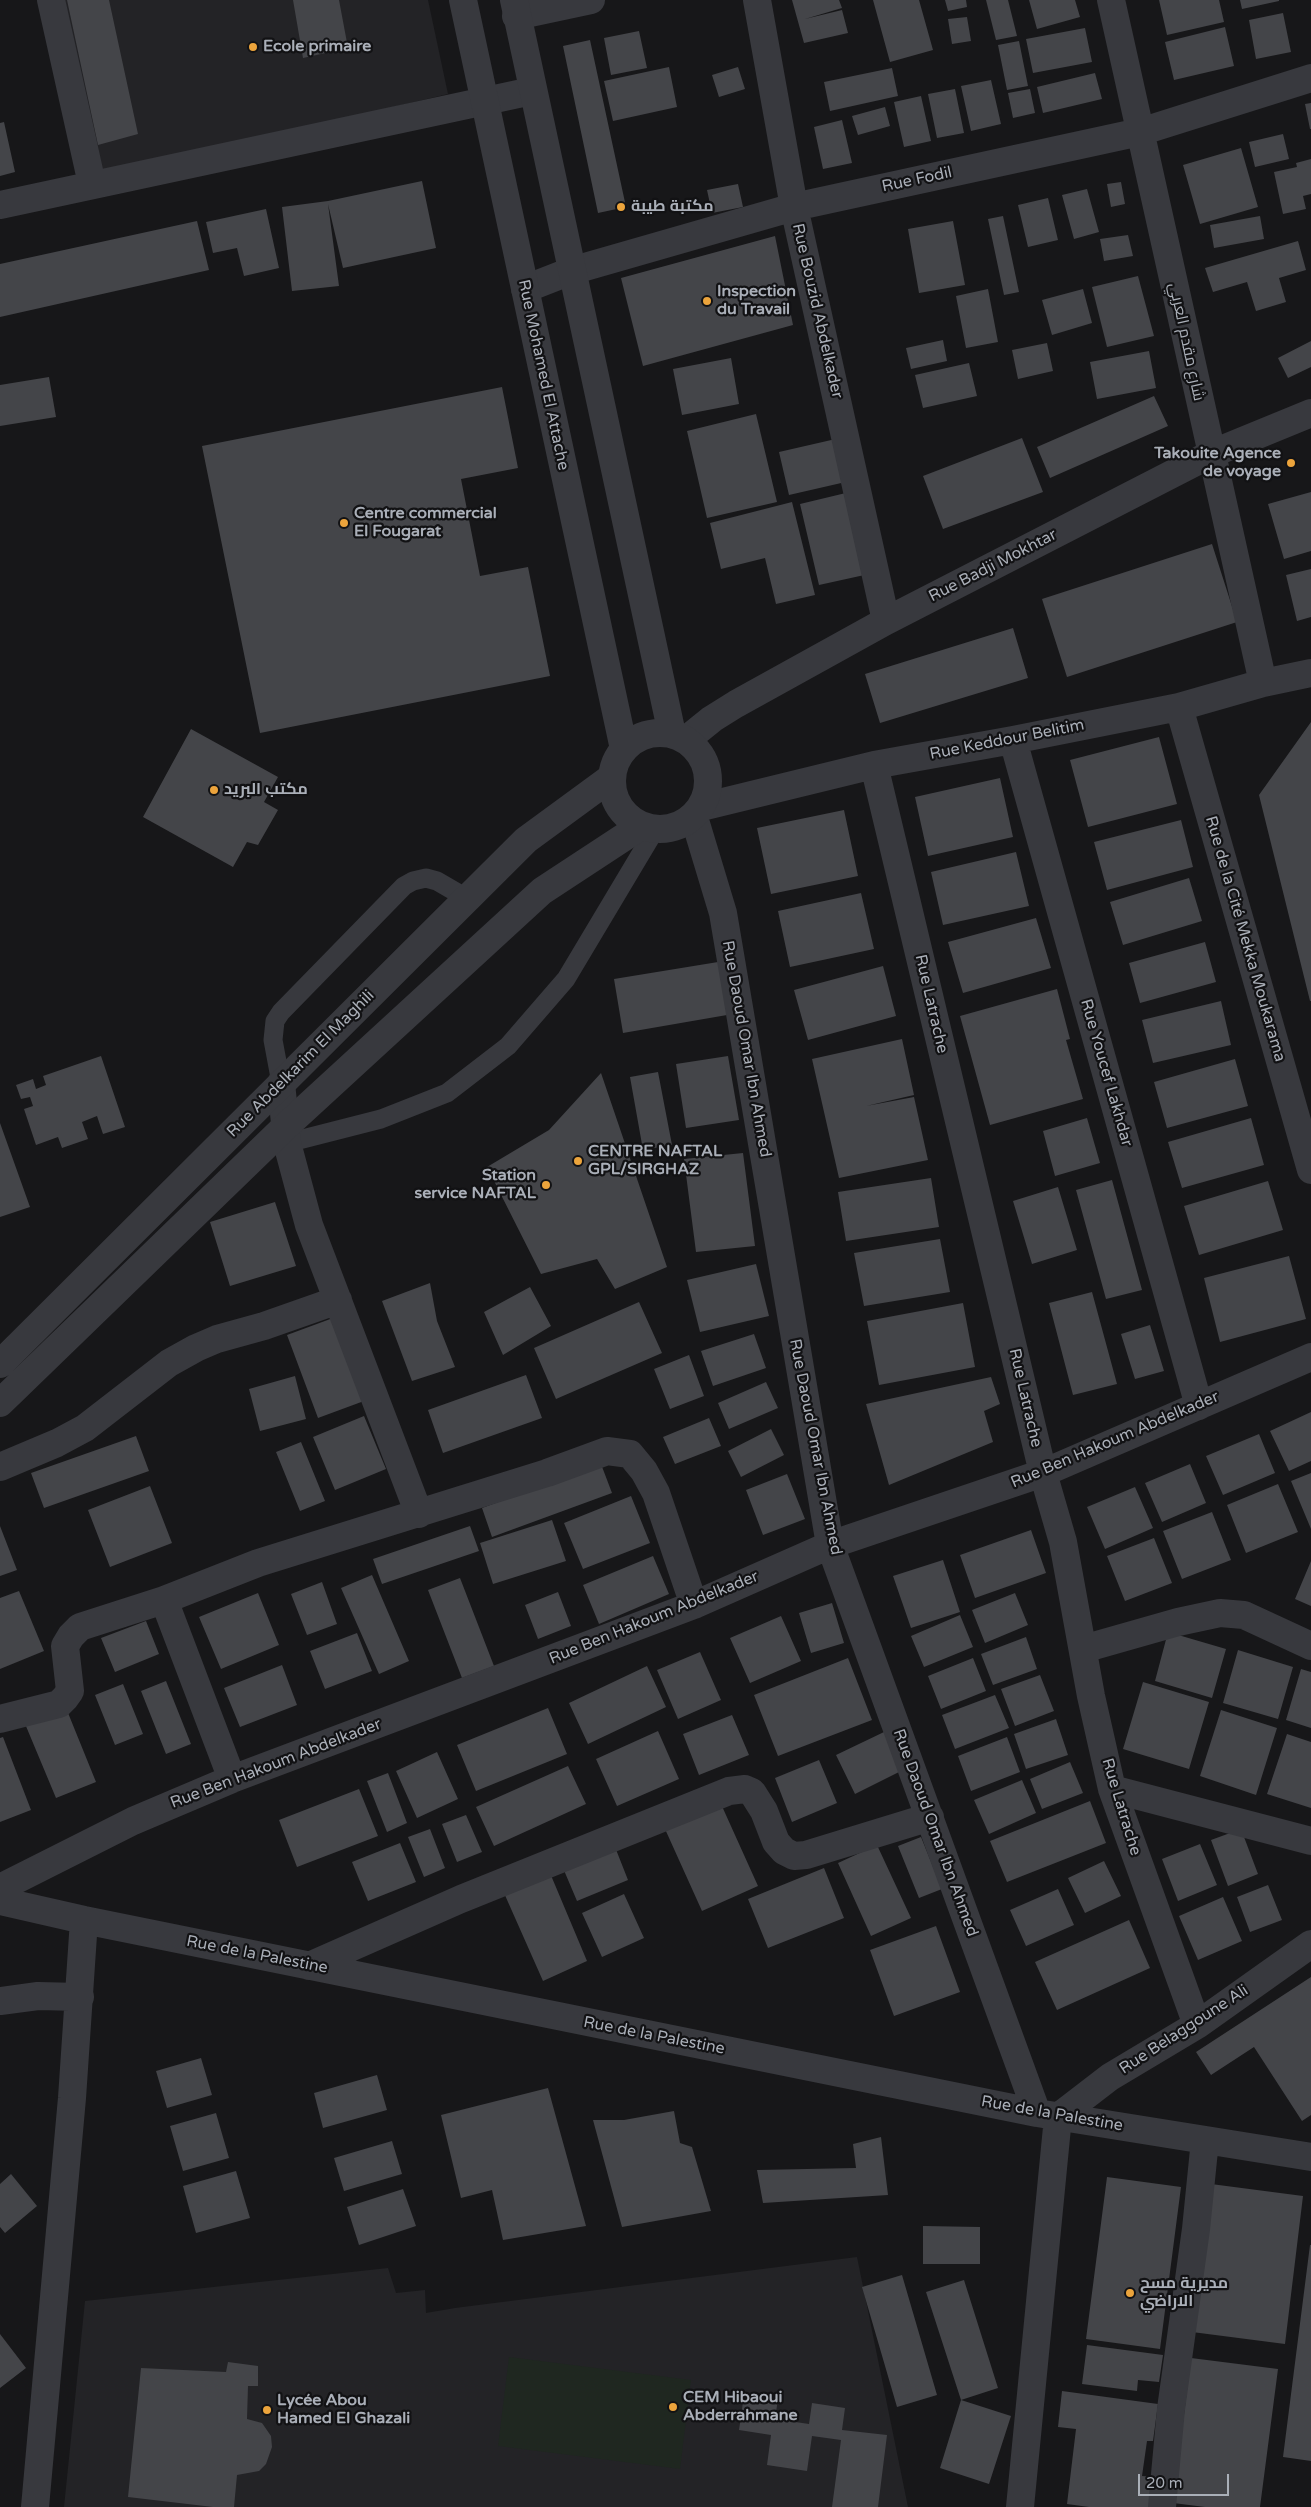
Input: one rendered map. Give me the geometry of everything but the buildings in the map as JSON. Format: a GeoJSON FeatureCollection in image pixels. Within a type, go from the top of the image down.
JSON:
{"type":"FeatureCollection","features":[{"type":"Feature","properties":{"kind":"street"},"geometry":{"type":"LineString","coordinates":[[51,0],[92,184]]}},
{"type":"Feature","properties":{"kind":"street","name":"Rue Mohamed El Attache"},"geometry":{"type":"LineString","coordinates":[[464,0],[484,101],[624,749]]}},
{"type":"Feature","properties":{"kind":"street"},"geometry":{"type":"LineString","coordinates":[[591,0],[515,8],[571,271],[679,737]]}},
{"type":"Feature","properties":{"kind":"street","name":"Rue Bouzid Abdelkader"},"geometry":{"type":"LineString","coordinates":[[757,0],[794,207],[886,621]]}},
{"type":"Feature","properties":{"kind":"street","name":"شارع مقدم العربي"},"geometry":{"type":"LineString","coordinates":[[1111,0],[1263,683]]}},
{"type":"Feature","properties":{"kind":"street","name":"Rue Fodil"},"geometry":{"type":"LineString","coordinates":[[525,290],[571,271],[794,207],[1140,132],[1311,78]]}},
{"type":"Feature","properties":{"kind":"street"},"geometry":{"type":"LineString","coordinates":[[0,205],[532,91]]}},
{"type":"Feature","properties":{"kind":"street","name":"Rue Badji Mokhtar"},"geometry":{"type":"LineString","coordinates":[[679,737],[886,621],[1211,454],[1311,413]]}},
{"type":"Feature","properties":{"kind":"street","name":"Rue Keddour Belitim"},"geometry":{"type":"LineString","coordinates":[[698,812],[874,765],[1179,707],[1263,683],[1311,673]]}},
{"type":"Feature","properties":{"kind":"street","name":"Rue de la Cité Mekka Moukarama"},"geometry":{"type":"LineString","coordinates":[[1179,707],[1311,1170]]}},
{"type":"Feature","properties":{"kind":"street"},"geometry":{"type":"LineString","coordinates":[[659,733],[679,737],[698,750],[705,763],[709,778],[708,793],[698,812],[682,825],[670,829],[648,828],[628,818],[618,805],[613,792],[612,777],[616,762],[624,749],[634,740],[646,735],[659,733]]}},
{"type":"Feature","properties":{"kind":"street","name":"Rue Youcef Lakhdar"},"geometry":{"type":"LineString","coordinates":[[1013,740],[1199,1406]]}},
{"type":"Feature","properties":{"kind":"street","name":"Rue Latrache"},"geometry":{"type":"LineString","coordinates":[[874,765],[1043,1473],[1063,1542],[1112,1789],[1197,2025]]}},
{"type":"Feature","properties":{"kind":"street","name":"Rue Abdelkarim El Maghili"},"geometry":{"type":"LineString","coordinates":[[0,1364],[526,840],[612,777]]}},
{"type":"Feature","properties":{"kind":"street","name":"Rue Daoud Omar Ibn Ahmed"},"geometry":{"type":"LineString","coordinates":[[698,812],[723,913],[830,1545],[930,1817],[1048,2115]]}},
{"type":"Feature","properties":{"kind":"street"},"geometry":{"type":"LineString","coordinates":[[0,1403],[286,1135],[542,891],[648,828]]}},
{"type":"Feature","properties":{"kind":"street"},"geometry":{"type":"LineString","coordinates":[[282,1083],[286,1135],[309,1225],[419,1514]]}},
{"type":"Feature","properties":{"kind":"street"},"geometry":{"type":"LineString","coordinates":[[0,1468],[57,1444],[85,1428],[170,1363],[196,1348],[217,1339],[264,1326],[338,1300]]}},
{"type":"Feature","properties":{"kind":"street","name":"Rue Ben Hakoum Abdelkader"},"geometry":{"type":"LineString","coordinates":[[0,1888],[133,1821],[232,1779],[694,1605],[830,1545],[1043,1473],[1311,1357]]}},
{"type":"Feature","properties":{"kind":"street"},"geometry":{"type":"LineString","coordinates":[[0,1719],[59,1704],[65,1698],[70,1691],[65,1646],[80,1627],[164,1600],[258,1563],[548,1473],[607,1451],[630,1454],[644,1471],[656,1493],[694,1605]]}},
{"type":"Feature","properties":{"kind":"street"},"geometry":{"type":"LineString","coordinates":[[164,1600],[232,1779]]}},
{"type":"Feature","properties":{"kind":"street"},"geometry":{"type":"LineString","coordinates":[[1083,1649],[1178,1622],[1220,1613],[1244,1615],[1311,1646]]}},
{"type":"Feature","properties":{"kind":"street"},"geometry":{"type":"LineString","coordinates":[[309,1966],[461,1899],[729,1791],[745,1788],[752,1792],[764,1811],[776,1842],[784,1851],[794,1856],[806,1855],[930,1817]]}},
{"type":"Feature","properties":{"kind":"street"},"geometry":{"type":"LineString","coordinates":[[1112,1789],[1311,1841]]}},
{"type":"Feature","properties":{"kind":"street","name":"Rue de la Palestine"},"geometry":{"type":"LineString","coordinates":[[0,1901],[309,1966],[1048,2115],[1205,2140],[1306,2152]]}},
{"type":"Feature","properties":{"kind":"street"},"geometry":{"type":"LineString","coordinates":[[35,2507],[80,1997],[84,1920]]}},
{"type":"Feature","properties":{"kind":"street","name":"Rue Belaggoune Ali"},"geometry":{"type":"LineString","coordinates":[[1048,2115],[1197,2025],[1311,1944]]}},
{"type":"Feature","properties":{"kind":"street"},"geometry":{"type":"LineString","coordinates":[[0,2001],[38,1996],[80,1997]]}},
{"type":"Feature","properties":{"kind":"street"},"geometry":{"type":"LineString","coordinates":[[1020,2507],[1048,2115]]}},
{"type":"Feature","properties":{"kind":"street"},"geometry":{"type":"LineString","coordinates":[[1162,2507],[1171,2409],[1196,2229],[1205,2140]]}},
{"type":"Feature","properties":{"kind":"lane"},"geometry":{"type":"LineString","coordinates":[[286,1135],[381,1119],[447,1093],[508,1046],[566,979],[648,828]]}},
{"type":"Feature","properties":{"kind":"lane"},"geometry":{"type":"LineString","coordinates":[[282,1083],[273,1040],[275,1021],[280,1012],[404,886],[413,881],[426,878],[437,881],[468,899]]}},
{"type":"Feature","properties":{"kind":"shaded area","name":"Ecole primaire"},"geometry":{"type":"Polygon","coordinates":[[[58,0],[428,0],[448,94],[93,178],[58,0]]]}},
{"type":"Feature","properties":{"kind":"shaded area"},"geometry":{"type":"Polygon","coordinates":[[[857,2257],[908,2507],[64,2507],[85,2301],[388,2268],[396,2293],[425,2290],[426,2313],[857,2257]]]}},
{"type":"Feature","properties":{"kind":"shaded area"},"geometry":{"type":"Polygon","coordinates":[[[509,2357],[691,2380],[680,2469],[498,2446],[509,2357]]]}},
{"type":"Feature","properties":{"kind":"place","name":"Ecole primaire"},"geometry":{"type":"Point","coordinates":[253,47]}},
{"type":"Feature","properties":{"kind":"place","name":"مكتبة طيبة"},"geometry":{"type":"Point","coordinates":[621,207]}},
{"type":"Feature","properties":{"kind":"place","name":"Inspection du Travail"},"geometry":{"type":"Point","coordinates":[707,301]}},
{"type":"Feature","properties":{"kind":"place","name":"Takouite Agence de voyage"},"geometry":{"type":"Point","coordinates":[1291,463]}},
{"type":"Feature","properties":{"kind":"place","name":"Centre commercial El Fougarat"},"geometry":{"type":"Point","coordinates":[344,523]}},
{"type":"Feature","properties":{"kind":"place","name":"مكتب البريد"},"geometry":{"type":"Point","coordinates":[214,790]}},
{"type":"Feature","properties":{"kind":"place","name":"CENTRE NAFTAL GPL/SIRGHAZ"},"geometry":{"type":"Point","coordinates":[578,1161]}},
{"type":"Feature","properties":{"kind":"place","name":"Station service NAFTAL"},"geometry":{"type":"Point","coordinates":[546,1185]}},
{"type":"Feature","properties":{"kind":"place","name":"مديرية مسح الاراضي"},"geometry":{"type":"Point","coordinates":[1130,2293]}},
{"type":"Feature","properties":{"kind":"place","name":"CEM Hibaoui Abderrahmane"},"geometry":{"type":"Point","coordinates":[673,2407]}},
{"type":"Feature","properties":{"kind":"place","name":"Lycée Abou Hamed El Ghazali"},"geometry":{"type":"Point","coordinates":[267,2410]}}]}
